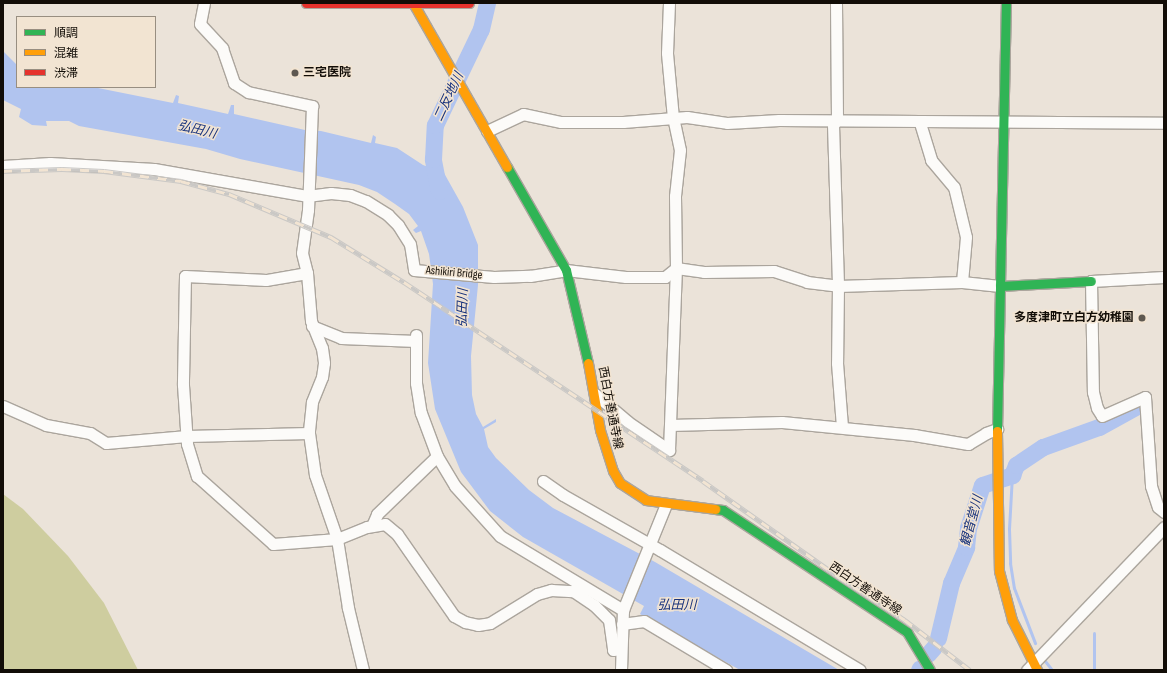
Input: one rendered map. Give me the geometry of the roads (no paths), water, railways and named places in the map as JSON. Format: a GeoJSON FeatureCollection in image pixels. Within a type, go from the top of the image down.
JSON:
{"type":"FeatureCollection","features":[{"type":"Feature","properties":{"kind":"main road"},"geometry":{"type":"LineString","coordinates":[[306,3],[465,4]]}},
{"type":"Feature","properties":{"kind":"main road"},"geometry":{"type":"LineString","coordinates":[[1006,3],[1002,121],[996,468],[999,571],[1012,620],[1032,668]]}},
{"type":"Feature","properties":{"kind":"main road","name":"西白方善通寺線"},"geometry":{"type":"LineString","coordinates":[[414,4],[566,270],[582,329],[607,455],[620,483],[646,500],[666,504],[724,510],[907,632],[920,648],[930,670]]}},
{"type":"Feature","properties":{"kind":"main road"},"geometry":{"type":"LineString","coordinates":[[1000,286],[1090,281]]}},
{"type":"Feature","properties":{"kind":"street"},"geometry":{"type":"LineString","coordinates":[[204,3],[200,24],[222,48],[234,83],[248,92],[312,106],[310,119],[309,182],[307,196],[308,210],[302,253],[307,273],[312,326],[322,348],[324,363],[322,377],[312,402],[309,433],[315,475],[337,539],[348,608],[364,670]]}},
{"type":"Feature","properties":{"kind":"street"},"geometry":{"type":"LineString","coordinates":[[595,394],[628,422],[669,450],[676,268],[675,196],[680,150],[673,120],[667,53],[669,3]]}},
{"type":"Feature","properties":{"kind":"street"},"geometry":{"type":"LineString","coordinates":[[836,3],[837,120],[833,125],[838,286],[837,363],[842,427]]}},
{"type":"Feature","properties":{"kind":"street"},"geometry":{"type":"LineString","coordinates":[[487,131],[523,114],[561,122],[623,122],[673,120],[687,117],[727,123],[837,120],[920,123],[1002,121],[1164,123]]}},
{"type":"Feature","properties":{"kind":"street"},"geometry":{"type":"LineString","coordinates":[[920,123],[931,160],[954,187],[966,237],[962,282]]}},
{"type":"Feature","properties":{"kind":"street"},"geometry":{"type":"LineString","coordinates":[[3,166],[50,163],[154,169],[307,196]]}},
{"type":"Feature","properties":{"kind":"street","name":"Ashikiri Bridge"},"geometry":{"type":"LineString","coordinates":[[307,196],[331,193],[350,195],[388,215],[407,236],[414,270],[494,277],[530,276],[566,270],[626,277],[665,277],[676,268]]}},
{"type":"Feature","properties":{"kind":"street"},"geometry":{"type":"LineString","coordinates":[[676,268],[704,272],[774,272],[807,282],[838,286],[962,282],[1000,286]]}},
{"type":"Feature","properties":{"kind":"street"},"geometry":{"type":"LineString","coordinates":[[307,273],[266,280],[185,276],[186,351],[183,385],[187,436],[197,476],[273,544],[337,539],[372,526],[384,524],[397,534],[454,616],[465,622],[478,625],[490,623],[538,594],[551,590],[573,591],[594,605],[608,620],[613,650],[620,649]]}},
{"type":"Feature","properties":{"kind":"street"},"geometry":{"type":"LineString","coordinates":[[1164,277],[1090,281],[1093,392],[1097,408],[1102,416],[1145,397],[1151,486],[1158,507],[1164,512]]}},
{"type":"Feature","properties":{"kind":"street"},"geometry":{"type":"LineString","coordinates":[[312,326],[341,338],[382,340],[388,338],[416,338],[416,383],[421,413],[436,456],[455,486],[500,536],[623,610]]}},
{"type":"Feature","properties":{"kind":"street"},"geometry":{"type":"LineString","coordinates":[[3,406],[46,425],[90,433],[106,443],[187,436],[309,433]]}},
{"type":"Feature","properties":{"kind":"street"},"geometry":{"type":"LineString","coordinates":[[670,425],[782,422],[842,427],[968,444],[986,433],[997,429]]}},
{"type":"Feature","properties":{"kind":"street"},"geometry":{"type":"LineString","coordinates":[[372,526],[381,509],[436,456]]}},
{"type":"Feature","properties":{"kind":"street"},"geometry":{"type":"LineString","coordinates":[[543,481],[649,548],[860,670]]}},
{"type":"Feature","properties":{"kind":"street"},"geometry":{"type":"LineString","coordinates":[[620,670],[623,610],[666,504]]}},
{"type":"Feature","properties":{"kind":"street"},"geometry":{"type":"LineString","coordinates":[[1032,668],[1164,527]]}},
{"type":"Feature","properties":{"kind":"street"},"geometry":{"type":"LineString","coordinates":[[622,624],[644,621],[726,670]]}},
{"type":"Feature","properties":{"kind":"water","name":"弘田川"},"geometry":{"type":"Polygon","coordinates":[[[3,51],[16,64],[16,88],[98,88],[173,103],[176,95],[179,96],[178,103],[228,114],[231,105],[234,105],[234,114],[305,130],[321,131],[371,143],[373,135],[376,137],[375,143],[397,148],[423,165],[444,173],[463,207],[478,245],[478,285],[471,356],[472,395],[476,414],[483,427],[496,419],[496,422],[484,429],[488,447],[496,458],[529,490],[553,508],[655,562],[839,670],[740,670],[640,614],[644,606],[523,537],[490,511],[461,472],[435,409],[428,363],[433,284],[429,254],[421,231],[416,233],[413,230],[418,226],[409,214],[395,204],[377,192],[359,185],[240,159],[206,149],[79,126],[69,121],[46,121],[47,126],[32,125],[19,117],[21,109],[3,100],[3,51]]]}},
{"type":"Feature","properties":{"kind":"waterway","name":"二反地川"},"geometry":{"type":"LineString","coordinates":[[439,191],[433,159],[435,125],[481,29],[487,3]]}},
{"type":"Feature","properties":{"kind":"waterway","name":"観音堂川"},"geometry":{"type":"LineString","coordinates":[[938,638],[951,583],[966,547],[968,528],[982,485],[1012,475],[1016,465],[1043,447],[1099,427],[1139,405]]}},
{"type":"Feature","properties":{"kind":"waterway"},"geometry":{"type":"LineString","coordinates":[[1012,475],[1009,529],[1010,563],[1014,588],[1035,643]]}},
{"type":"Feature","properties":{"kind":"waterway"},"geometry":{"type":"LineString","coordinates":[[1094,633],[1094,670]]}},
{"type":"Feature","properties":{"kind":"waterway","name":"観音堂川"},"geometry":{"type":"LineString","coordinates":[[928,654],[934,647]]}},
{"type":"Feature","properties":{"kind":"waterway"},"geometry":{"type":"LineString","coordinates":[[1045,661],[1052,670]]}},
{"type":"Feature","properties":{"kind":"railway"},"geometry":{"type":"LineString","coordinates":[[3,171],[62,169],[104,171],[181,181],[229,194],[331,237],[404,282],[703,481],[839,577],[905,620],[970,670]]}},
{"type":"Feature","properties":{"kind":"place","name":"三宅医院"},"geometry":{"type":"Point","coordinates":[295,73]}},
{"type":"Feature","properties":{"kind":"place","name":"多度津町立白方幼稚園"},"geometry":{"type":"Point","coordinates":[1142,318]}}]}
